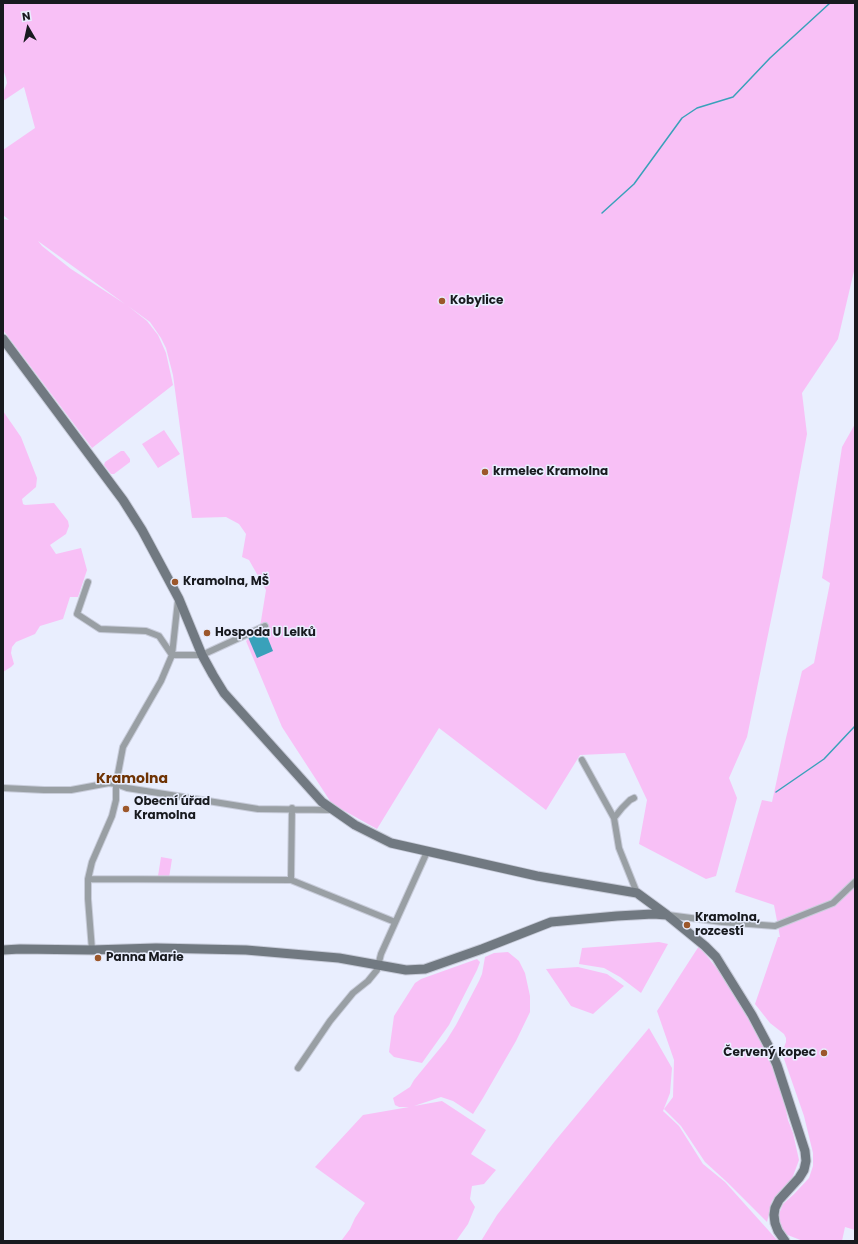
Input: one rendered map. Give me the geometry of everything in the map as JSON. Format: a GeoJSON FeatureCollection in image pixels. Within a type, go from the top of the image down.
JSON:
{"type":"FeatureCollection","features":[{"type":"Feature","properties":{"kind":"street"},"geometry":{"type":"LineString","coordinates":[[3,339],[124,500],[142,530],[178,599],[202,655],[224,693],[322,802],[331,810],[355,825],[391,843],[537,876],[637,892],[705,946],[716,957],[752,1015],[777,1065],[806,1156],[804,1170],[799,1178],[779,1200],[775,1208],[775,1223],[778,1231],[785,1241]]}},
{"type":"Feature","properties":{"kind":"street"},"geometry":{"type":"LineString","coordinates":[[88,582],[77,614],[100,629],[146,631],[159,636],[172,655]]}},
{"type":"Feature","properties":{"kind":"street"},"geometry":{"type":"LineString","coordinates":[[92,950],[88,880],[92,862],[112,816],[116,800],[116,784],[123,748],[161,681],[172,655],[178,599]]}},
{"type":"Feature","properties":{"kind":"street"},"geometry":{"type":"LineString","coordinates":[[172,655],[202,655],[265,626]]}},
{"type":"Feature","properties":{"kind":"street"},"geometry":{"type":"LineString","coordinates":[[582,760],[614,818],[619,848],[637,892]]}},
{"type":"Feature","properties":{"kind":"street"},"geometry":{"type":"LineString","coordinates":[[3,788],[71,790],[109,783],[127,788],[258,809],[292,808],[331,810]]}},
{"type":"Feature","properties":{"kind":"street"},"geometry":{"type":"LineString","coordinates":[[614,818],[622,808],[634,798]]}},
{"type":"Feature","properties":{"kind":"street"},"geometry":{"type":"LineString","coordinates":[[291,880],[292,808]]}},
{"type":"Feature","properties":{"kind":"street"},"geometry":{"type":"LineString","coordinates":[[298,1068],[330,1021],[353,993],[377,970],[395,922],[427,852]]}},
{"type":"Feature","properties":{"kind":"street"},"geometry":{"type":"LineString","coordinates":[[88,880],[291,880],[395,922]]}},
{"type":"Feature","properties":{"kind":"street"},"geometry":{"type":"LineString","coordinates":[[3,950],[156,948],[246,950],[339,958],[406,970],[425,969],[551,922],[631,915],[667,915],[722,922],[775,926],[833,903],[855,882]]}},
{"type":"Feature","properties":{"kind":"shaded area"},"geometry":{"type":"Polygon","coordinates":[[[3,3],[855,3],[855,267],[838,339],[802,393],[807,434],[788,537],[747,737],[729,778],[737,798],[716,876],[706,879],[639,844],[647,800],[625,753],[580,755],[546,810],[439,728],[377,829],[332,804],[282,727],[246,641],[260,627],[266,590],[249,560],[242,557],[246,534],[239,524],[226,517],[192,518],[173,375],[166,348],[161,338],[150,322],[128,306],[147,321],[158,335],[166,353],[173,385],[92,448],[3,330],[3,219],[9,220],[3,215],[3,150],[35,128],[24,87],[3,101],[3,93],[7,83],[3,69],[3,3]],[[38,241],[42,246],[71,269],[125,304],[38,241]]]}},
{"type":"Feature","properties":{"kind":"shaded area"},"geometry":{"type":"Polygon","coordinates":[[[3,411],[21,437],[37,478],[36,487],[22,499],[23,504],[54,503],[68,521],[69,526],[66,534],[50,545],[56,554],[81,548],[87,570],[78,597],[70,597],[63,619],[40,626],[35,634],[16,642],[12,647],[11,653],[14,664],[3,672],[3,411]]]}},
{"type":"Feature","properties":{"kind":"shaded area"},"geometry":{"type":"Polygon","coordinates":[[[855,424],[855,1230],[845,1227],[842,1241],[803,1241],[785,1234],[780,1225],[779,1214],[783,1204],[809,1178],[813,1166],[813,1153],[804,1116],[782,1053],[786,1038],[784,1034],[770,1023],[755,1004],[778,937],[780,937],[774,905],[735,892],[762,800],[772,802],[802,671],[814,663],[830,583],[822,578],[842,447],[855,424]]]}},
{"type":"Feature","properties":{"kind":"shaded area"},"geometry":{"type":"Polygon","coordinates":[[[164,430],[180,454],[158,468],[142,444],[164,430]]]}},
{"type":"Feature","properties":{"kind":"shaded area"},"geometry":{"type":"Polygon","coordinates":[[[121,451],[124,451],[130,459],[130,462],[114,474],[111,474],[104,465],[105,462],[121,451]]]}},
{"type":"Feature","properties":{"kind":"shaded area"},"geometry":{"type":"Polygon","coordinates":[[[161,857],[172,859],[169,878],[158,876],[161,857]]]}},
{"type":"Feature","properties":{"kind":"shaded area"},"geometry":{"type":"Polygon","coordinates":[[[659,942],[668,944],[641,993],[620,977],[604,968],[579,964],[582,948],[659,942]]]}},
{"type":"Feature","properties":{"kind":"shaded area"},"geometry":{"type":"Polygon","coordinates":[[[699,946],[722,975],[765,1047],[782,1090],[788,1120],[793,1133],[799,1160],[792,1179],[772,1201],[767,1222],[705,1162],[681,1126],[664,1109],[673,1097],[674,1060],[657,1011],[699,946]]]}},
{"type":"Feature","properties":{"kind":"shaded area"},"geometry":{"type":"Polygon","coordinates":[[[508,952],[519,961],[525,973],[530,996],[530,1012],[516,1041],[483,1098],[473,1114],[453,1101],[441,1097],[414,1106],[442,1101],[486,1130],[471,1154],[496,1170],[484,1184],[472,1186],[470,1199],[475,1207],[468,1224],[456,1241],[341,1241],[350,1229],[365,1203],[315,1167],[363,1115],[409,1107],[399,1107],[395,1105],[393,1098],[410,1087],[446,1041],[479,981],[482,974],[485,957],[494,953],[508,952]]]}},
{"type":"Feature","properties":{"kind":"shaded area"},"geometry":{"type":"Polygon","coordinates":[[[477,959],[480,962],[477,970],[449,1025],[422,1063],[394,1057],[389,1052],[394,1016],[415,983],[421,979],[477,959]]]}},
{"type":"Feature","properties":{"kind":"shaded area"},"geometry":{"type":"Polygon","coordinates":[[[578,967],[607,974],[624,986],[593,1014],[571,1006],[546,969],[578,967]]]}},
{"type":"Feature","properties":{"kind":"shaded area"},"geometry":{"type":"Polygon","coordinates":[[[649,1028],[672,1068],[670,1093],[663,1111],[679,1126],[703,1164],[725,1182],[778,1241],[481,1241],[497,1215],[555,1141],[649,1028]]]}},
{"type":"Feature","properties":{"kind":"water"},"geometry":{"type":"Polygon","coordinates":[[[265,631],[273,651],[257,658],[248,637],[265,631]]]}},
{"type":"Feature","properties":{"kind":"waterway"},"geometry":{"type":"LineString","coordinates":[[602,213],[634,184],[682,118],[697,108],[733,97],[770,58],[830,3]]}},
{"type":"Feature","properties":{"kind":"waterway"},"geometry":{"type":"LineString","coordinates":[[776,792],[824,759],[855,726]]}},
{"type":"Feature","properties":{"kind":"place","name":"Kobylice"},"geometry":{"type":"Point","coordinates":[442,301]}},
{"type":"Feature","properties":{"kind":"place","name":"krmelec Kramolna"},"geometry":{"type":"Point","coordinates":[485,472]}},
{"type":"Feature","properties":{"kind":"place","name":"Kramolna, MŠ"},"geometry":{"type":"Point","coordinates":[175,582]}},
{"type":"Feature","properties":{"kind":"place","name":"Hospoda U Lelků"},"geometry":{"type":"Point","coordinates":[207,633]}},
{"type":"Feature","properties":{"kind":"place","name":"Obecní úřad Kramolna"},"geometry":{"type":"Point","coordinates":[126,809]}},
{"type":"Feature","properties":{"kind":"place","name":"Kramolna, rozcestí"},"geometry":{"type":"Point","coordinates":[687,925]}},
{"type":"Feature","properties":{"kind":"place","name":"Panna Marie"},"geometry":{"type":"Point","coordinates":[98,958]}},
{"type":"Feature","properties":{"kind":"place","name":"Červený kopec"},"geometry":{"type":"Point","coordinates":[824,1053]}},
{"type":"Feature","properties":{"kind":"district","name":"Kramolna"},"geometry":{"type":"Point","coordinates":[132,779]}}]}
